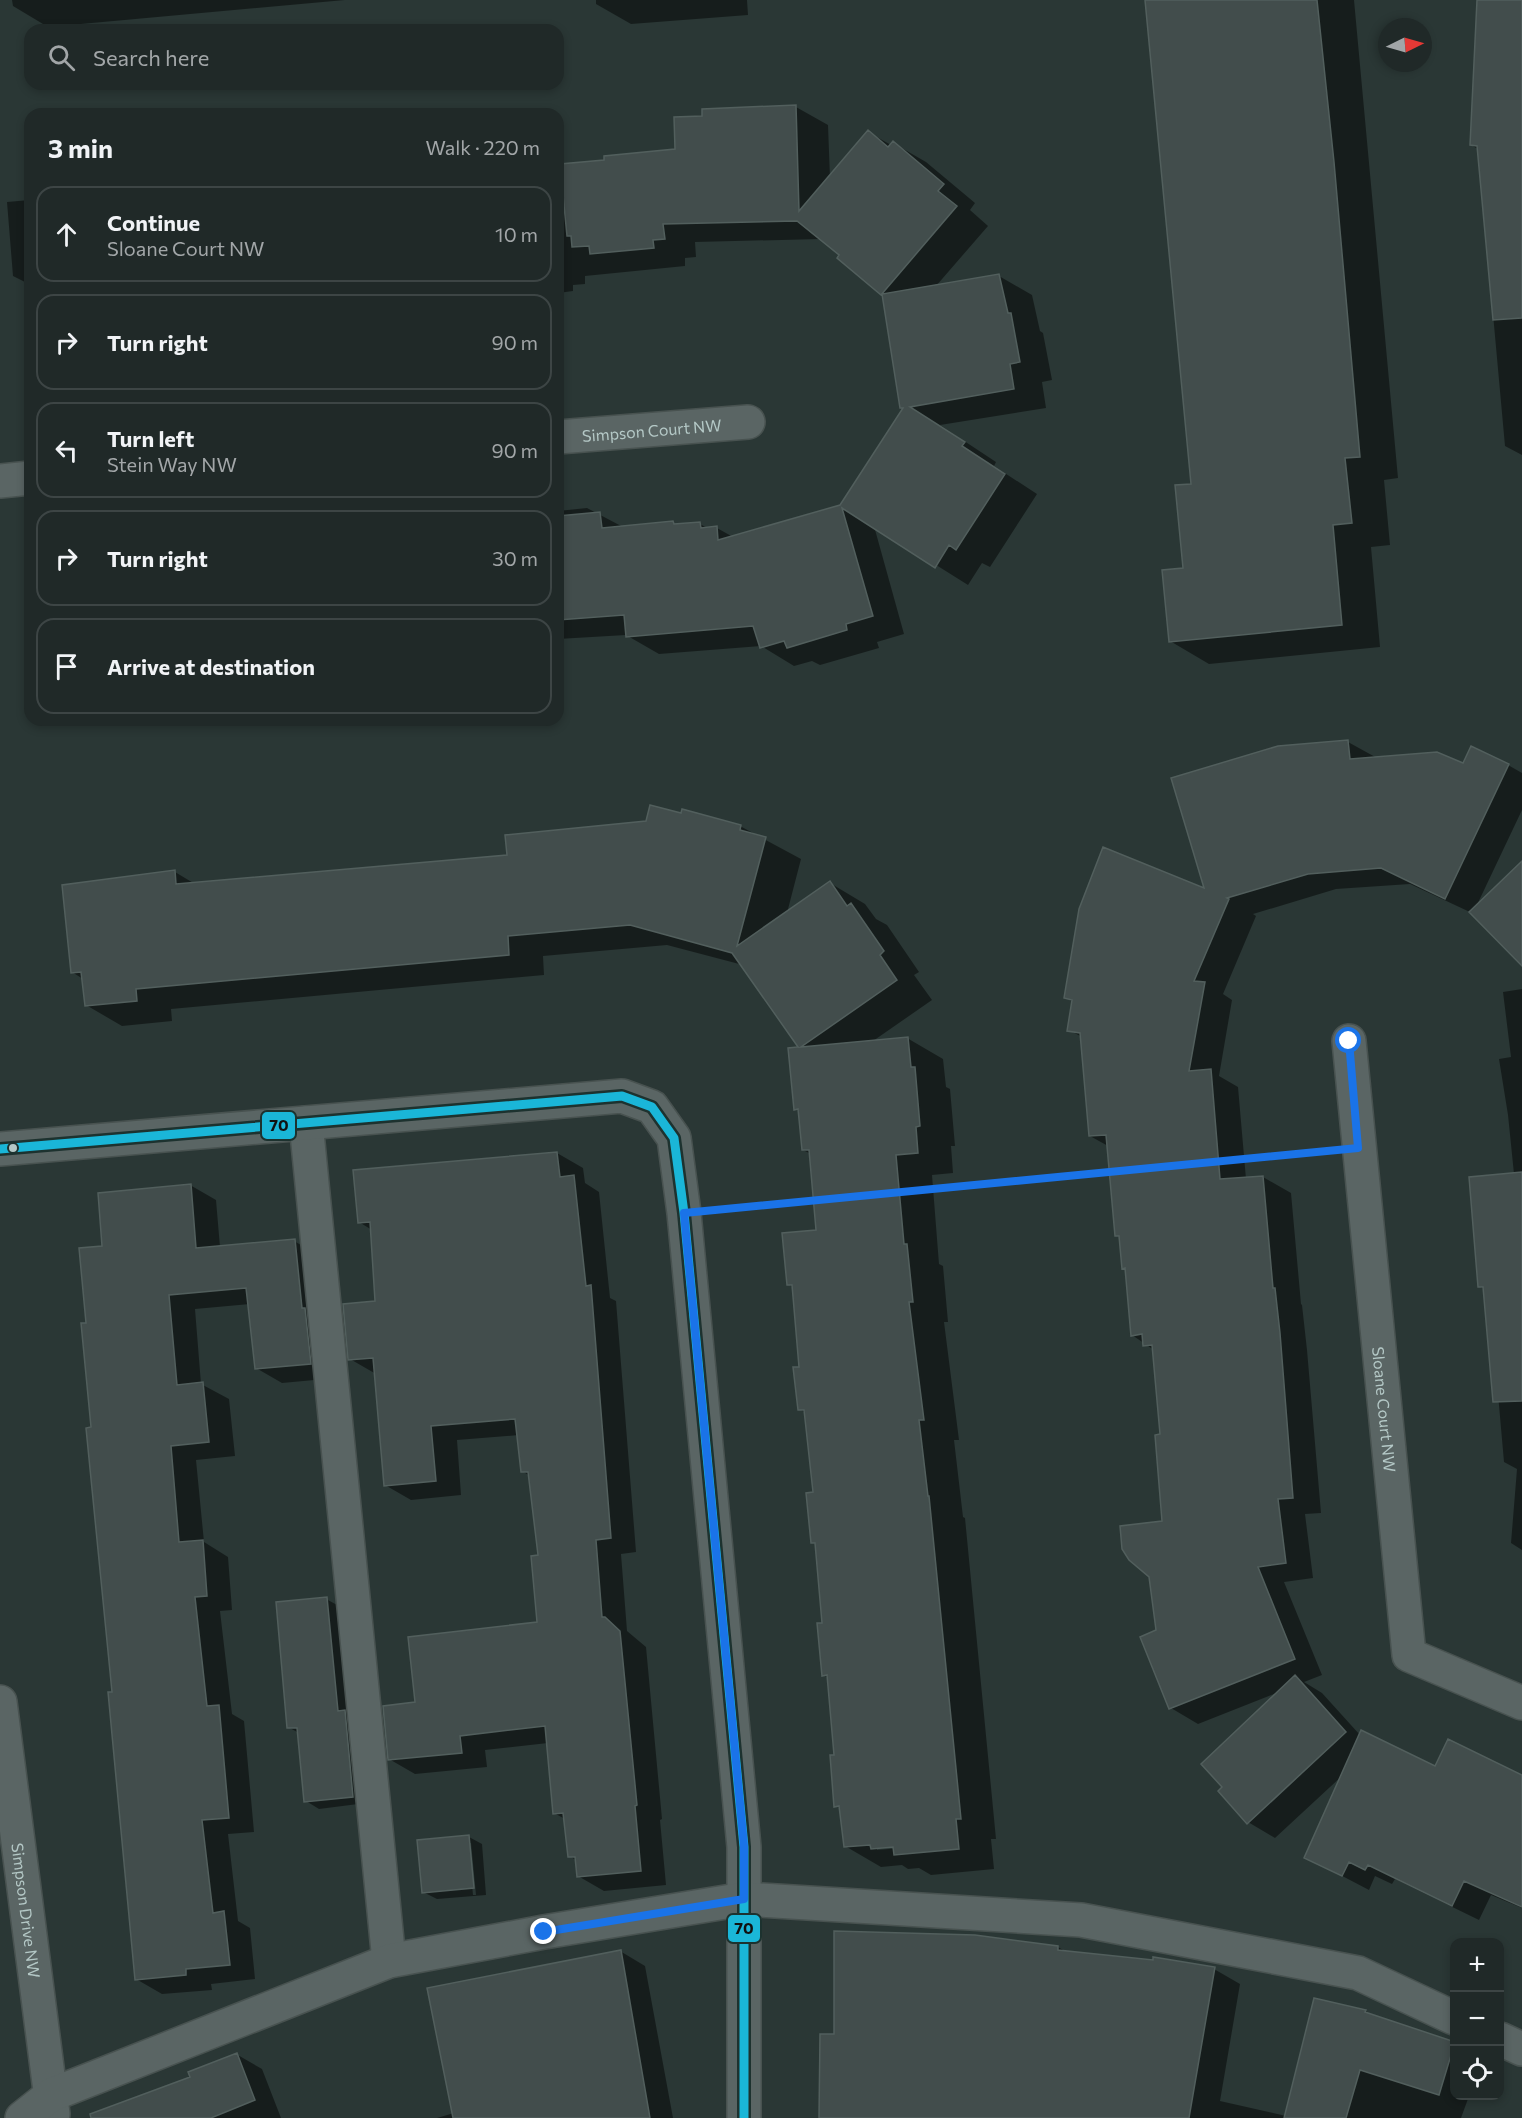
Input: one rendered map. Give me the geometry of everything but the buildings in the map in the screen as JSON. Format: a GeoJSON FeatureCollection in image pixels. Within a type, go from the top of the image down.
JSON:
{"type":"FeatureCollection","features":[{"type":"Feature","properties":{"kind":"street","name":"Simpson Court NW"},"geometry":{"type":"LineString","coordinates":[[564,437],[748,422]]}},
{"type":"Feature","properties":{"kind":"street"},"geometry":{"type":"LineString","coordinates":[[0,481],[24,479]]}},
{"type":"Feature","properties":{"kind":"street","name":"Sloane Court NW"},"geometry":{"type":"LineString","coordinates":[[1349,1041],[1409,1655],[1522,1703]]}},
{"type":"Feature","properties":{"kind":"street"},"geometry":{"type":"LineString","coordinates":[[0,1149],[622,1096],[652,1107],[674,1138],[684,1213],[744,1846],[744,2118]]}},
{"type":"Feature","properties":{"kind":"street"},"geometry":{"type":"LineString","coordinates":[[306,1123],[389,1961]]}},
{"type":"Feature","properties":{"kind":"street","name":"Simpson Drive NW"},"geometry":{"type":"LineString","coordinates":[[0,1702],[52,2106]]}},
{"type":"Feature","properties":{"kind":"street"},"geometry":{"type":"LineString","coordinates":[[22,2118],[389,1961],[544,1932],[744,1899],[1081,1920],[1358,1973],[1450,2016]]}},
{"type":"Feature","properties":{"kind":"street"},"geometry":{"type":"LineString","coordinates":[[1504,2041],[1522,2049]]}},
{"type":"Feature","properties":{"kind":"path"},"geometry":{"type":"LineString","coordinates":[[684,1213],[1358,1148]]}},
{"type":"Feature","properties":{"kind":"transit line","name":"70"},"geometry":{"type":"LineString","coordinates":[[0,1149],[622,1096],[652,1107],[674,1138],[684,1213],[744,1847],[744,2118]]}},
{"type":"Feature","properties":{"kind":"route"},"geometry":{"type":"LineString","coordinates":[[544,1932],[744,1899],[744,1846],[684,1213],[1358,1148],[1349,1041]]}}]}
